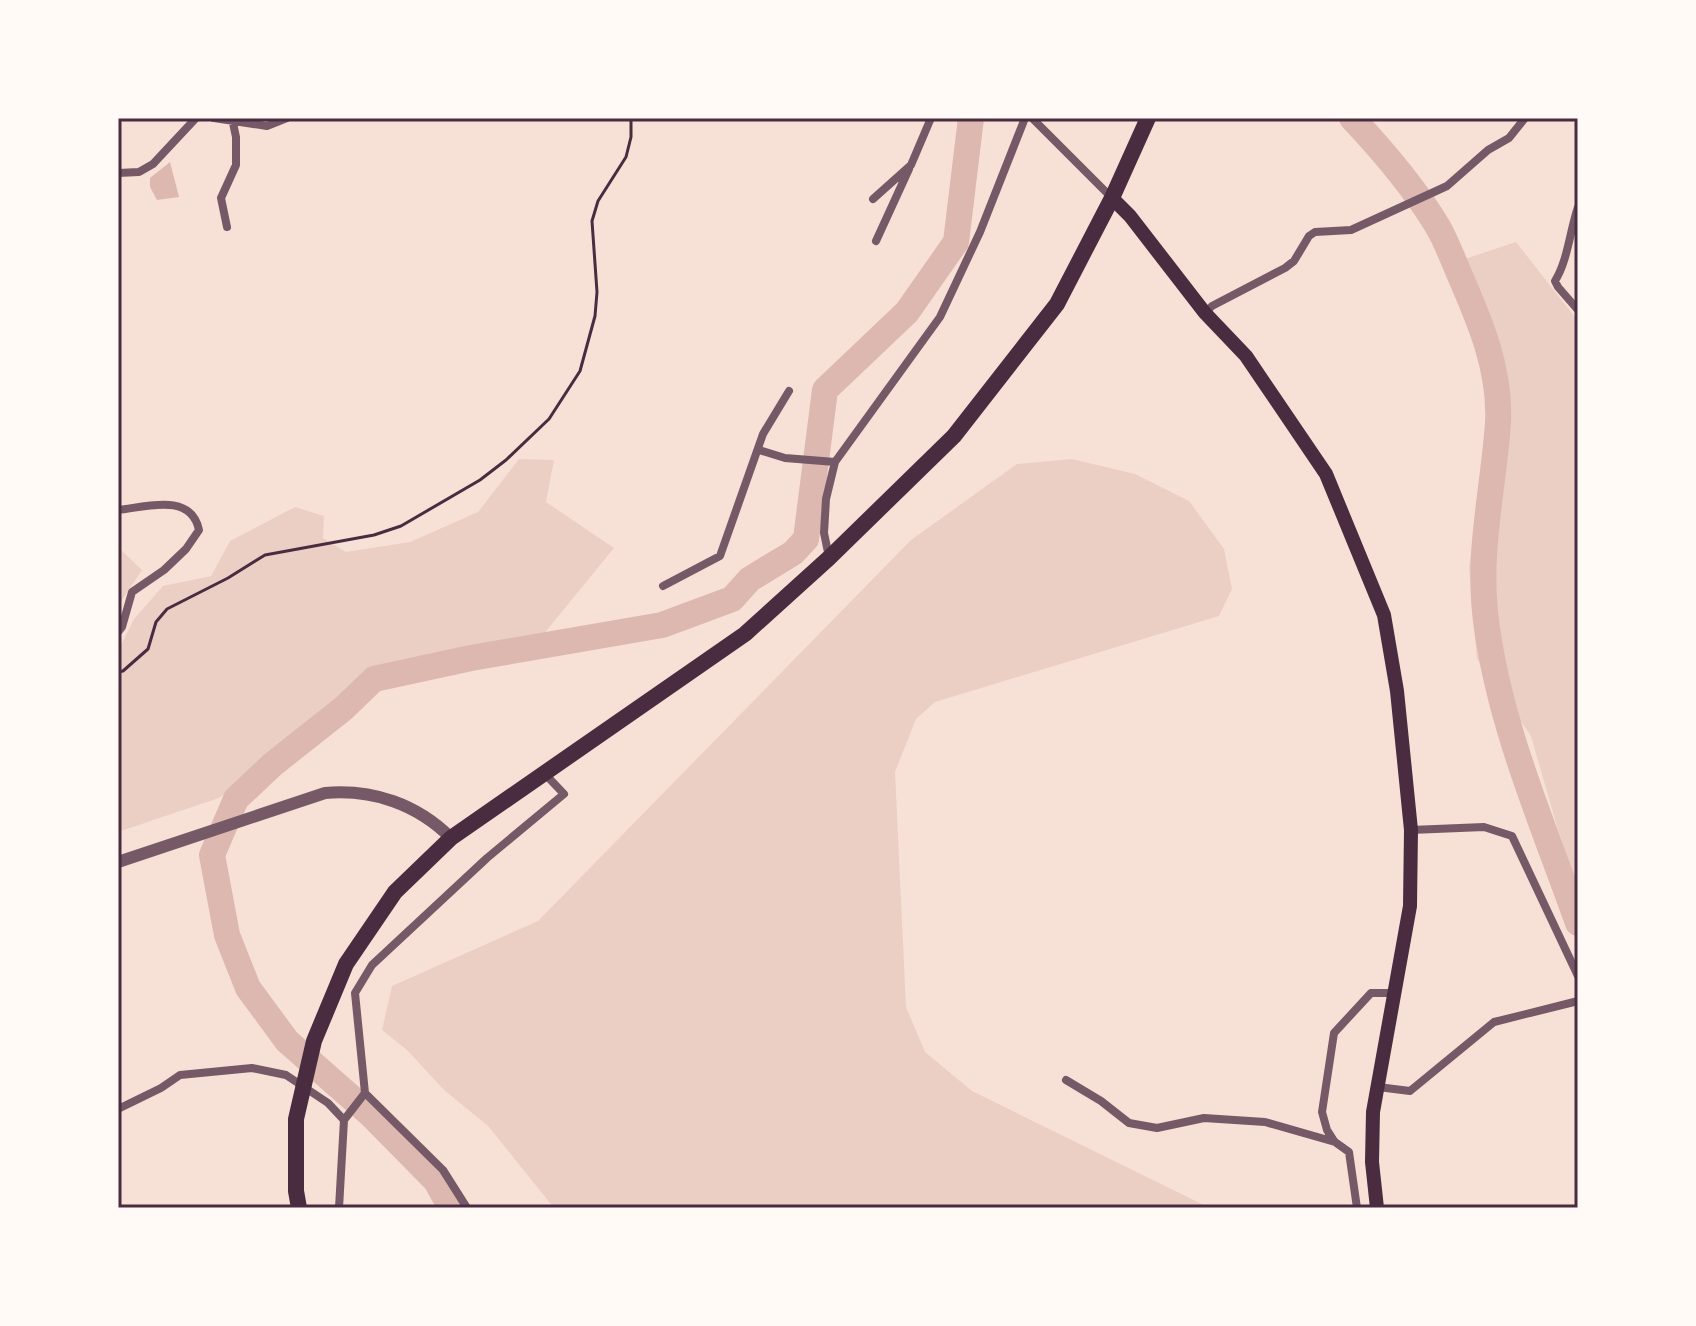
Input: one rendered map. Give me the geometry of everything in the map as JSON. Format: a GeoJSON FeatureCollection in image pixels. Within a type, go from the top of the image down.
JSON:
{"type":"FeatureCollection","features":[{"type":"Feature","properties":{"kind":"highway"},"geometry":{"type":"LineString","coordinates":[[299,1208],[296,1191],[296,1119],[314,1041],[346,964],[395,892],[451,838],[745,634],[829,558],[954,436],[1057,304],[1112,198],[1148,118]]}},
{"type":"Feature","properties":{"kind":"main road"},"geometry":{"type":"LineString","coordinates":[[1112,198],[1130,216],[1205,313],[1246,356],[1326,474],[1384,615],[1397,691],[1411,830],[1410,906],[1373,1112],[1372,1162],[1377,1208]]}},
{"type":"Feature","properties":{"kind":"street"},"geometry":{"type":"LineString","coordinates":[[118,173],[139,172],[153,164],[195,118]]}},
{"type":"Feature","properties":{"kind":"street"},"geometry":{"type":"LineString","coordinates":[[214,118],[267,126],[287,118]]}},
{"type":"Feature","properties":{"kind":"street"},"geometry":{"type":"LineString","coordinates":[[876,241],[931,118]]}},
{"type":"Feature","properties":{"kind":"street"},"geometry":{"type":"LineString","coordinates":[[829,558],[824,533],[826,499],[835,462],[940,317],[980,232],[1025,118]]}},
{"type":"Feature","properties":{"kind":"street"},"geometry":{"type":"LineString","coordinates":[[1032,118],[1112,198]]}},
{"type":"Feature","properties":{"kind":"street"},"geometry":{"type":"LineString","coordinates":[[1205,313],[1212,306],[1285,268],[1294,261],[1309,236],[1315,232],[1351,230],[1447,186],[1488,150],[1509,138],[1525,118]]}},
{"type":"Feature","properties":{"kind":"street"},"geometry":{"type":"LineString","coordinates":[[227,227],[221,198],[236,165],[233,123]]}},
{"type":"Feature","properties":{"kind":"street"},"geometry":{"type":"LineString","coordinates":[[873,199],[911,165]]}},
{"type":"Feature","properties":{"kind":"street"},"geometry":{"type":"LineString","coordinates":[[1578,207],[1569,231],[1561,271],[1555,281],[1578,310]]}},
{"type":"Feature","properties":{"kind":"street"},"geometry":{"type":"LineString","coordinates":[[663,586],[720,556],[763,434],[789,391]]}},
{"type":"Feature","properties":{"kind":"street"},"geometry":{"type":"LineString","coordinates":[[759,450],[785,458],[835,462]]}},
{"type":"Feature","properties":{"kind":"street"},"geometry":{"type":"LineString","coordinates":[[118,510],[172,505],[187,509],[196,518],[199,530],[186,549],[164,570],[132,592],[118,632]]}},
{"type":"Feature","properties":{"kind":"street"},"geometry":{"type":"LineString","coordinates":[[467,1208],[443,1170],[365,1093],[355,993],[372,965],[487,858],[564,794],[544,773]]}},
{"type":"Feature","properties":{"kind":"street"},"geometry":{"type":"LineString","coordinates":[[118,862],[325,793],[371,793],[434,821],[451,838]]}},
{"type":"Feature","properties":{"kind":"street"},"geometry":{"type":"LineString","coordinates":[[1411,830],[1484,827],[1512,836],[1578,976]]}},
{"type":"Feature","properties":{"kind":"street"},"geometry":{"type":"LineString","coordinates":[[1335,1142],[1327,1130],[1322,1112],[1334,1033],[1371,993],[1394,993]]}},
{"type":"Feature","properties":{"kind":"street"},"geometry":{"type":"LineString","coordinates":[[1378,1087],[1410,1091],[1494,1022],[1578,1001]]}},
{"type":"Feature","properties":{"kind":"street"},"geometry":{"type":"LineString","coordinates":[[118,1109],[180,1075],[252,1068],[286,1075],[303,1084],[344,1120]]}},
{"type":"Feature","properties":{"kind":"street"},"geometry":{"type":"LineString","coordinates":[[1066,1080],[1129,1123],[1157,1128],[1204,1118],[1265,1122],[1335,1142],[1349,1152],[1357,1208]]}},
{"type":"Feature","properties":{"kind":"street"},"geometry":{"type":"LineString","coordinates":[[339,1208],[344,1120],[365,1093]]}},
{"type":"Feature","properties":{"kind":"path"},"geometry":{"type":"LineString","coordinates":[[118,672],[148,649],[156,622],[167,609],[265,555],[374,535],[401,526],[489,473],[549,419],[580,371],[595,316],[597,292],[592,221],[598,201],[626,157],[631,137],[631,118]]}},
{"type":"Feature","properties":{"kind":"shaded area"},"geometry":{"type":"Polygon","coordinates":[[[170,162],[179,197],[157,200],[150,187],[150,178],[170,162]]]}},
{"type":"Feature","properties":{"kind":"shaded area"},"geometry":{"type":"Polygon","coordinates":[[[1516,242],[1578,321],[1578,887],[1531,736],[1477,659],[1469,567],[1489,429],[1497,340],[1459,261],[1516,242]]]}},
{"type":"Feature","properties":{"kind":"shaded area"},"geometry":{"type":"Polygon","coordinates":[[[519,459],[554,460],[546,502],[614,548],[538,641],[377,666],[290,739],[255,775],[219,798],[118,832],[118,651],[134,619],[163,586],[211,576],[230,541],[295,507],[324,516],[323,538],[346,552],[410,542],[478,512],[519,459]]]}},
{"type":"Feature","properties":{"kind":"shaded area"},"geometry":{"type":"Polygon","coordinates":[[[1072,459],[1135,474],[1189,501],[1224,549],[1232,589],[1219,616],[935,702],[916,719],[895,772],[906,1007],[925,1052],[972,1091],[1210,1208],[554,1208],[488,1126],[444,1090],[407,1050],[382,1030],[392,986],[538,921],[911,540],[1017,464],[1072,459]]]}},
{"type":"Feature","properties":{"kind":"shaded area"},"geometry":{"type":"Polygon","coordinates":[[[118,547],[142,570],[118,606],[118,547]]]}},
{"type":"Feature","properties":{"kind":"waterway"},"geometry":{"type":"LineString","coordinates":[[451,1208],[436,1181],[370,1114],[287,1041],[248,988],[227,935],[212,855],[236,799],[374,679],[471,658],[662,625],[732,599],[750,579],[793,553],[806,539],[825,390],[907,312],[956,242],[971,118]]}},
{"type":"Feature","properties":{"kind":"waterway"},"geometry":{"type":"LineString","coordinates":[[1352,118],[1398,170],[1438,227],[1474,307],[1487,345],[1498,403],[1484,550],[1487,628],[1513,740],[1578,923]]}}]}
